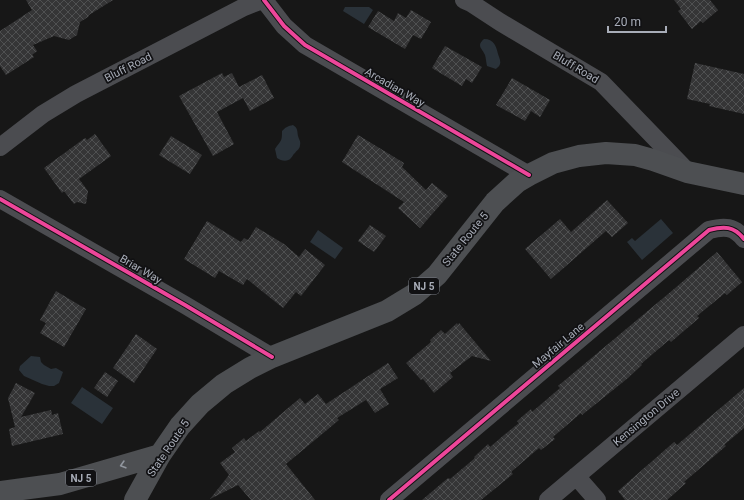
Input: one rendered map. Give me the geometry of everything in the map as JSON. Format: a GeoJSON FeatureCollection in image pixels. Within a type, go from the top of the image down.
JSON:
{"type":"FeatureCollection","features":[{"type":"Feature","properties":{"kind":"main road","name":"State Route 5"},"geometry":{"type":"LineString","coordinates":[[135,500],[160,455],[180,426],[200,404],[224,384],[250,368],[272,358],[387,311],[415,294],[437,275],[495,202],[517,182],[529,175],[553,163],[579,156],[606,153],[635,155],[687,172],[744,184]]}},
{"type":"Feature","properties":{"kind":"main road","name":"NJ 5"},"geometry":{"type":"LineString","coordinates":[[0,492],[60,484],[160,455]]}},
{"type":"Feature","properties":{"kind":"street","name":"Bluff Road"},"geometry":{"type":"LineString","coordinates":[[0,147],[43,114],[76,94],[244,7],[263,0]]}},
{"type":"Feature","properties":{"kind":"street","name":"Arcadian Way"},"geometry":{"type":"LineString","coordinates":[[263,0],[284,26],[305,46],[529,175]]}},
{"type":"Feature","properties":{"kind":"street","name":"Bluff Road"},"geometry":{"type":"LineString","coordinates":[[464,0],[601,82],[687,172]]}},
{"type":"Feature","properties":{"kind":"street","name":"Briar Way"},"geometry":{"type":"LineString","coordinates":[[0,199],[185,305],[272,358]]}},
{"type":"Feature","properties":{"kind":"street","name":"Mayfair Lane"},"geometry":{"type":"LineString","coordinates":[[389,500],[709,230],[720,227],[732,229],[744,239]]}},
{"type":"Feature","properties":{"kind":"street","name":"Kensington Drive"},"geometry":{"type":"LineString","coordinates":[[548,500],[744,335]]}},
{"type":"Feature","properties":{"kind":"street"},"geometry":{"type":"LineString","coordinates":[[576,476],[597,500]]}},
{"type":"Feature","properties":{"kind":"shaded area"},"geometry":{"type":"Polygon","coordinates":[[[345,7],[369,7],[373,10],[364,24],[343,11],[345,7]]]}},
{"type":"Feature","properties":{"kind":"shaded area"},"geometry":{"type":"Polygon","coordinates":[[[484,39],[490,40],[496,48],[500,63],[496,69],[487,66],[485,55],[480,47],[480,43],[484,39]]]}},
{"type":"Feature","properties":{"kind":"shaded area"},"geometry":{"type":"Polygon","coordinates":[[[293,125],[297,130],[300,148],[290,159],[286,161],[280,160],[277,158],[275,149],[281,141],[282,131],[293,125]]]}},
{"type":"Feature","properties":{"kind":"shaded area"},"geometry":{"type":"Polygon","coordinates":[[[661,219],[673,233],[642,260],[627,242],[632,238],[635,241],[661,219]]]}},
{"type":"Feature","properties":{"kind":"shaded area"},"geometry":{"type":"Polygon","coordinates":[[[318,230],[343,248],[335,259],[310,242],[318,230]]]}},
{"type":"Feature","properties":{"kind":"shaded area"},"geometry":{"type":"Polygon","coordinates":[[[31,356],[40,357],[41,362],[44,365],[51,369],[56,368],[63,372],[59,383],[54,386],[49,386],[24,376],[19,370],[20,366],[31,356]]]}},
{"type":"Feature","properties":{"kind":"shaded area"},"geometry":{"type":"Polygon","coordinates":[[[82,387],[113,408],[102,424],[71,403],[82,387]]]}},
{"type":"Feature","properties":{"kind":"building"},"geometry":{"type":"Polygon","coordinates":[[[26,0],[113,0],[80,22],[77,35],[69,40],[54,36],[33,45],[37,51],[32,55],[34,57],[6,75],[0,66],[0,31],[32,10],[26,0]]]}},
{"type":"Feature","properties":{"kind":"building"},"geometry":{"type":"Polygon","coordinates":[[[674,0],[710,0],[718,10],[703,23],[701,21],[692,29],[678,11],[681,9],[674,0]]]}},
{"type":"Feature","properties":{"kind":"building"},"geometry":{"type":"Polygon","coordinates":[[[411,10],[431,22],[421,39],[413,35],[405,49],[368,27],[378,11],[394,21],[398,13],[406,18],[411,10]]]}},
{"type":"Feature","properties":{"kind":"building"},"geometry":{"type":"Polygon","coordinates":[[[445,46],[482,67],[472,83],[466,79],[462,86],[432,68],[445,46]]]}},
{"type":"Feature","properties":{"kind":"building"},"geometry":{"type":"Polygon","coordinates":[[[695,63],[744,74],[744,114],[687,99],[695,63]]]}},
{"type":"Feature","properties":{"kind":"building"},"geometry":{"type":"Polygon","coordinates":[[[222,73],[224,77],[232,73],[239,87],[262,75],[274,98],[250,111],[243,98],[217,112],[234,144],[213,156],[179,96],[222,73]]]}},
{"type":"Feature","properties":{"kind":"building"},"geometry":{"type":"Polygon","coordinates":[[[512,78],[550,100],[540,117],[531,111],[525,121],[496,105],[512,78]]]}},
{"type":"Feature","properties":{"kind":"building"},"geometry":{"type":"Polygon","coordinates":[[[95,134],[111,156],[79,179],[88,191],[86,204],[77,202],[74,204],[64,191],[62,193],[44,168],[85,138],[87,140],[95,134]]]}},
{"type":"Feature","properties":{"kind":"building"},"geometry":{"type":"Polygon","coordinates":[[[358,135],[404,163],[402,167],[426,190],[432,183],[448,196],[420,228],[398,208],[404,202],[342,162],[358,135]]]}},
{"type":"Feature","properties":{"kind":"building"},"geometry":{"type":"Polygon","coordinates":[[[171,136],[202,155],[190,174],[159,155],[171,136]]]}},
{"type":"Feature","properties":{"kind":"building"},"geometry":{"type":"Polygon","coordinates":[[[607,200],[628,223],[612,237],[606,231],[551,279],[525,249],[560,219],[571,232],[607,200]]]}},
{"type":"Feature","properties":{"kind":"building"},"geometry":{"type":"Polygon","coordinates":[[[207,221],[241,242],[244,238],[248,240],[256,227],[284,244],[299,257],[305,249],[325,265],[301,296],[296,292],[283,308],[247,279],[243,285],[219,271],[215,278],[184,259],[207,221]]]}},
{"type":"Feature","properties":{"kind":"building"},"geometry":{"type":"Polygon","coordinates":[[[370,225],[386,236],[374,252],[358,241],[370,225]]]}},
{"type":"Feature","properties":{"kind":"building"},"geometry":{"type":"Polygon","coordinates":[[[717,252],[742,282],[727,295],[725,293],[697,316],[699,318],[671,342],[669,340],[641,364],[642,365],[628,378],[582,415],[581,413],[553,437],[555,439],[541,450],[539,448],[511,472],[513,474],[481,500],[422,500],[475,458],[474,457],[488,444],[490,447],[519,423],[517,421],[531,409],[532,412],[560,388],[558,386],[717,252]]]}},
{"type":"Feature","properties":{"kind":"building"},"geometry":{"type":"Polygon","coordinates":[[[56,291],[86,309],[64,347],[40,333],[46,323],[40,320],[56,291]]]}},
{"type":"Feature","properties":{"kind":"building"},"geometry":{"type":"Polygon","coordinates":[[[457,323],[458,325],[459,323],[491,361],[472,356],[450,373],[453,377],[434,393],[423,379],[421,380],[406,363],[431,342],[430,340],[441,330],[445,334],[457,323]]]}},
{"type":"Feature","properties":{"kind":"building"},"geometry":{"type":"Polygon","coordinates":[[[136,334],[157,349],[134,383],[113,368],[136,334]]]}},
{"type":"Feature","properties":{"kind":"building"},"geometry":{"type":"Polygon","coordinates":[[[388,363],[398,378],[380,389],[389,404],[375,413],[366,400],[337,418],[339,420],[286,464],[315,500],[251,500],[238,485],[210,499],[229,475],[220,463],[235,452],[232,448],[244,438],[246,441],[259,431],[260,432],[300,398],[305,404],[318,394],[326,404],[388,363]]]}},
{"type":"Feature","properties":{"kind":"building"},"geometry":{"type":"Polygon","coordinates":[[[105,372],[118,381],[107,397],[94,388],[105,372]]]}},
{"type":"Feature","properties":{"kind":"building"},"geometry":{"type":"Polygon","coordinates":[[[16,383],[35,393],[21,417],[51,410],[52,415],[58,413],[63,434],[12,446],[9,429],[15,427],[8,398],[16,383]]]}},
{"type":"Feature","properties":{"kind":"building"},"geometry":{"type":"Polygon","coordinates":[[[744,388],[744,428],[724,445],[726,446],[684,482],[686,483],[667,500],[625,500],[618,491],[674,442],[677,445],[744,388]]]}},
{"type":"Feature","properties":{"kind":"cycle path"},"geometry":{"type":"LineString","coordinates":[[264,0],[284,26],[305,45],[529,175]]}},
{"type":"Feature","properties":{"kind":"cycle path"},"geometry":{"type":"LineString","coordinates":[[0,199],[185,305],[272,357]]}},
{"type":"Feature","properties":{"kind":"cycle path"},"geometry":{"type":"LineString","coordinates":[[389,500],[709,230],[719,228],[732,229],[744,239]]}}]}
